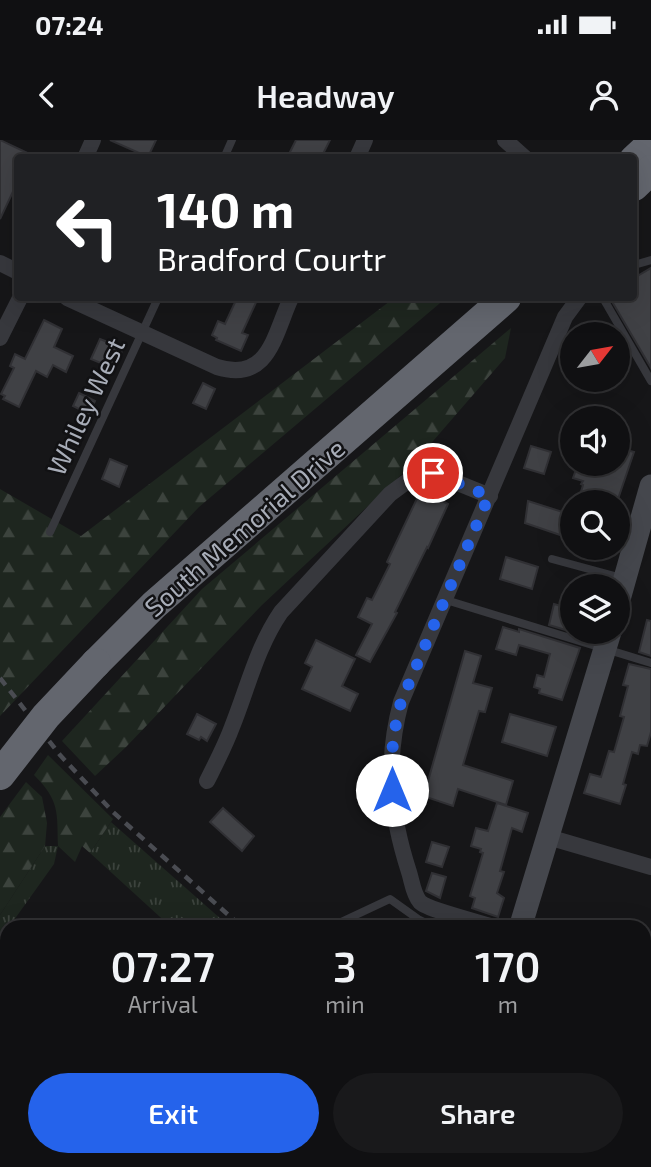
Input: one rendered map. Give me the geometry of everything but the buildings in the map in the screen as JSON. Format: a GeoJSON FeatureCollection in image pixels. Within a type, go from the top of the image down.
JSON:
{"type":"FeatureCollection","features":[{"type":"Feature","properties":{"kind":"highway"},"geometry":{"type":"LineString","coordinates":[[637,157],[651,144]]}},
{"type":"Feature","properties":{"kind":"highway"},"geometry":{"type":"LineString","coordinates":[[637,183],[651,170]]}},
{"type":"Feature","properties":{"kind":"highway","name":"South Memorial Drive"},"geometry":{"type":"LineString","coordinates":[[0,775],[89,655],[142,590],[474,301]]}},
{"type":"Feature","properties":{"kind":"highway","name":"South Memorial Drive"},"geometry":{"type":"LineString","coordinates":[[0,741],[30,703],[154,605],[503,301]]}},
{"type":"Feature","properties":{"kind":"street"},"geometry":{"type":"LineString","coordinates":[[505,140],[521,154]]}},
{"type":"Feature","properties":{"kind":"street"},"geometry":{"type":"LineString","coordinates":[[0,338],[18,301]]}},
{"type":"Feature","properties":{"kind":"street"},"geometry":{"type":"LineString","coordinates":[[73,301],[142,333],[229,370],[240,372],[256,365],[270,347],[290,301]]}},
{"type":"Feature","properties":{"kind":"street"},"geometry":{"type":"LineString","coordinates":[[466,920],[421,902],[406,862],[393,813],[391,768],[394,730],[401,702],[565,317],[577,301]]}},
{"type":"Feature","properties":{"kind":"street"},"geometry":{"type":"LineString","coordinates":[[207,781],[232,728],[258,653],[270,628],[390,494],[413,477],[433,473],[489,496]]}},
{"type":"Feature","properties":{"kind":"street"},"geometry":{"type":"LineString","coordinates":[[626,574],[651,486]]}},
{"type":"Feature","properties":{"kind":"street"},"geometry":{"type":"LineString","coordinates":[[522,920],[606,644]]}},
{"type":"Feature","properties":{"kind":"street"},"geometry":{"type":"LineString","coordinates":[[548,837],[651,867]]}},
{"type":"Feature","properties":{"kind":"lane","name":"Whiley West"},"geometry":{"type":"LineString","coordinates":[[50,532],[157,301]]}},
{"type":"Feature","properties":{"kind":"lane"},"geometry":{"type":"LineString","coordinates":[[605,301],[651,381]]}},
{"type":"Feature","properties":{"kind":"lane"},"geometry":{"type":"LineString","coordinates":[[552,559],[610,574]]}},
{"type":"Feature","properties":{"kind":"lane"},"geometry":{"type":"LineString","coordinates":[[446,600],[560,629]]}},
{"type":"Feature","properties":{"kind":"lane"},"geometry":{"type":"LineString","coordinates":[[613,644],[651,663]]}},
{"type":"Feature","properties":{"kind":"lane"},"geometry":{"type":"LineString","coordinates":[[345,920],[390,899],[420,920]]}},
{"type":"Feature","properties":{"kind":"green space"},"geometry":{"type":"Polygon","coordinates":[[[390,301],[442,301],[199,507],[0,716],[0,489],[81,536],[390,301]]]}},
{"type":"Feature","properties":{"kind":"green space"},"geometry":{"type":"Polygon","coordinates":[[[511,328],[505,358],[414,463],[262,605],[95,776],[62,741],[202,589],[511,328]]]}},
{"type":"Feature","properties":{"kind":"green space"},"geometry":{"type":"Polygon","coordinates":[[[48,755],[113,819],[90,853],[82,846],[75,862],[58,846],[53,800],[34,775],[48,755]]]}},
{"type":"Feature","properties":{"kind":"green space"},"geometry":{"type":"Polygon","coordinates":[[[26,782],[42,797],[47,823],[45,846],[0,915],[0,817],[26,782]]]}},
{"type":"Feature","properties":{"kind":"green space"},"geometry":{"type":"Polygon","coordinates":[[[111,822],[222,920],[163,920],[90,853],[111,822]]]}},
{"type":"Feature","properties":{"kind":"green space"},"geometry":{"type":"Polygon","coordinates":[[[45,846],[58,846],[54,864],[14,920],[0,920],[0,915],[45,846]]]}},
{"type":"Feature","properties":{"kind":"railway"},"geometry":{"type":"LineString","coordinates":[[0,678],[60,755],[113,812],[234,920]]}},
{"type":"Feature","properties":{"kind":"route"},"geometry":{"type":"LineString","coordinates":[[392,790],[394,730],[401,702],[489,496],[433,473]]}}]}
